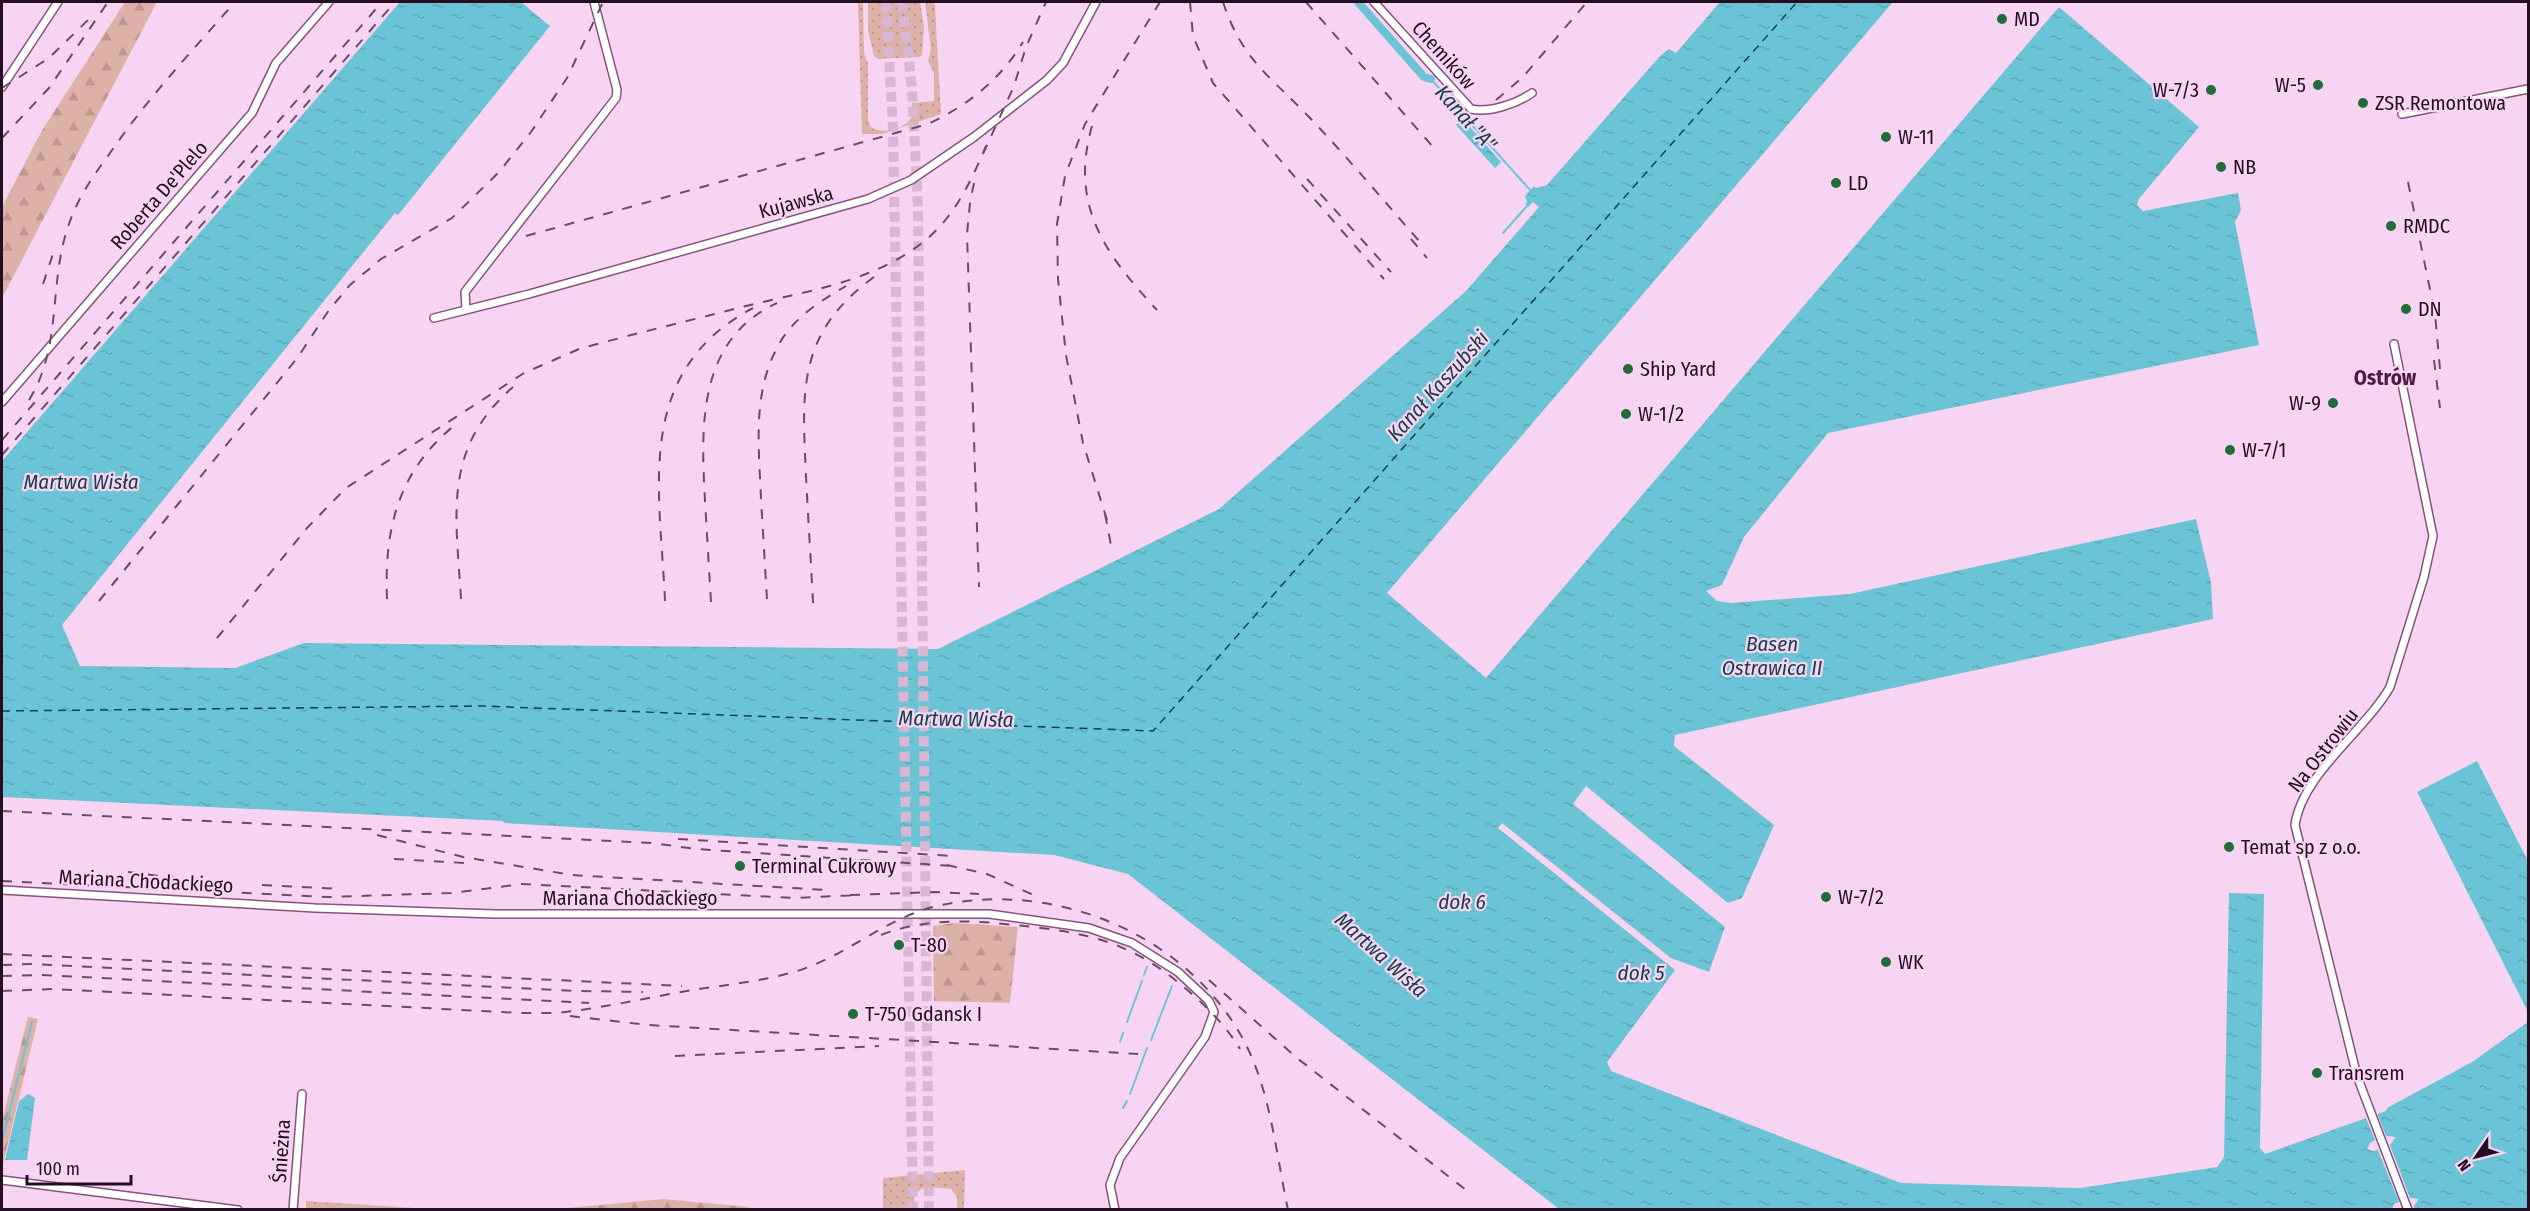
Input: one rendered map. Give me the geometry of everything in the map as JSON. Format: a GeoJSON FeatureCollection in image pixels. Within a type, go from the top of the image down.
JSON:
{"type":"FeatureCollection","features":[{"type":"Feature","properties":{"kind":"street"},"geometry":{"type":"LineString","coordinates":[[2,87],[58,2]]}},
{"type":"Feature","properties":{"kind":"street","name":"Roberta De'Plelo"},"geometry":{"type":"LineString","coordinates":[[2,402],[247,118],[276,63],[329,2]]}},
{"type":"Feature","properties":{"kind":"street"},"geometry":{"type":"LineString","coordinates":[[466,309],[465,292],[616,98],[617,90],[594,2]]}},
{"type":"Feature","properties":{"kind":"street","name":"Kujawska"},"geometry":{"type":"LineString","coordinates":[[434,318],[868,200],[902,185],[982,131],[1060,68],[1096,2]]}},
{"type":"Feature","properties":{"kind":"street","name":"Chemików"},"geometry":{"type":"LineString","coordinates":[[1374,2],[1471,109],[1482,111],[1491,109],[1532,93]]}},
{"type":"Feature","properties":{"kind":"street"},"geometry":{"type":"LineString","coordinates":[[2402,114],[2529,89]]}},
{"type":"Feature","properties":{"kind":"street","name":"Na Ostrowiu"},"geometry":{"type":"LineString","coordinates":[[2394,344],[2432,525],[2430,556],[2390,687],[2380,705],[2338,752],[2311,787],[2299,806],[2295,825],[2355,1067],[2408,1209]]}},
{"type":"Feature","properties":{"kind":"street","name":"Mariana Chodackiego"},"geometry":{"type":"LineString","coordinates":[[2,890],[315,908],[495,914],[834,916],[953,913],[1008,916],[1089,928],[1142,948],[1178,972],[1209,1001],[1214,1012],[1205,1037],[1120,1158],[1110,1185],[1115,1209]]}},
{"type":"Feature","properties":{"kind":"street","name":"Śnieżna"},"geometry":{"type":"LineString","coordinates":[[294,1209],[302,1094]]}},
{"type":"Feature","properties":{"kind":"street"},"geometry":{"type":"LineString","coordinates":[[2,1180],[238,1209]]}},
{"type":"Feature","properties":{"kind":"green space"},"geometry":{"type":"Polygon","coordinates":[[[125,2],[157,2],[2,298],[2,207],[41,132],[125,2]]]}},
{"type":"Feature","properties":{"kind":"green space"},"geometry":{"type":"Polygon","coordinates":[[[858,2],[863,2],[864,53],[868,64],[868,121],[871,127],[881,131],[898,128],[911,118],[912,103],[934,101],[934,73],[928,61],[931,49],[925,2],[934,2],[935,7],[941,114],[882,134],[862,134],[858,2]]]}},
{"type":"Feature","properties":{"kind":"green space"},"geometry":{"type":"Polygon","coordinates":[[[868,2],[920,2],[924,26],[922,55],[878,59],[874,56],[868,31],[868,2]]]}},
{"type":"Feature","properties":{"kind":"green space"},"geometry":{"type":"Polygon","coordinates":[[[954,923],[1018,927],[1010,1003],[934,1001],[933,926],[954,923]]]}},
{"type":"Feature","properties":{"kind":"green space"},"geometry":{"type":"Polygon","coordinates":[[[28,1017],[38,1019],[2,1168],[2,1121],[28,1017]]]}},
{"type":"Feature","properties":{"kind":"green space"},"geometry":{"type":"Polygon","coordinates":[[[965,1170],[964,1209],[957,1209],[957,1197],[951,1189],[925,1187],[915,1193],[913,1209],[883,1209],[883,1178],[965,1170]]]}},
{"type":"Feature","properties":{"kind":"green space"},"geometry":{"type":"Polygon","coordinates":[[[663,1199],[749,1207],[749,1209],[557,1209],[663,1199]]]}},
{"type":"Feature","properties":{"kind":"green space"},"geometry":{"type":"Polygon","coordinates":[[[306,1201],[431,1209],[306,1209],[306,1201]]]}},
{"type":"Feature","properties":{"kind":"water"},"geometry":{"type":"Polygon","coordinates":[[[400,2],[521,2],[550,26],[398,215],[395,213],[62,625],[80,666],[235,668],[304,643],[938,649],[1219,509],[1466,291],[1539,207],[1533,202],[1528,207],[1525,204],[1527,202],[1525,196],[1534,186],[1536,188],[1547,185],[1660,56],[1669,49],[1676,53],[1720,2],[1893,2],[1387,593],[1486,678],[2059,7],[2199,127],[2138,200],[2137,205],[2143,211],[2238,193],[2241,210],[2235,222],[2259,345],[1828,433],[1744,537],[1722,585],[1706,591],[1717,601],[1731,603],[1850,594],[2196,519],[2211,583],[2213,619],[1675,735],[1674,746],[1774,825],[1742,898],[1728,903],[1586,786],[1573,804],[1725,927],[1709,972],[1671,958],[1502,823],[1498,828],[1675,970],[1607,1062],[1611,1071],[1901,1183],[2080,1188],[2217,1167],[2224,1157],[2229,893],[2264,894],[2260,1148],[2265,1154],[2386,1111],[2387,1108],[2472,1062],[2528,1022],[2528,1209],[1559,1209],[1128,874],[1054,855],[504,823],[503,821],[2,797],[2,461],[400,2]]]}},
{"type":"Feature","properties":{"kind":"water"},"geometry":{"type":"Polygon","coordinates":[[[1463,119],[1501,162],[1495,168],[1456,125],[1463,119]]]}},
{"type":"Feature","properties":{"kind":"water"},"geometry":{"type":"Polygon","coordinates":[[[2477,761],[2528,861],[2528,1012],[2417,792],[2477,761]]]}},
{"type":"Feature","properties":{"kind":"water"},"geometry":{"type":"Polygon","coordinates":[[[28,1094],[35,1098],[27,1160],[5,1160],[19,1101],[28,1094]]]}},
{"type":"Feature","properties":{"kind":"pier"},"geometry":{"type":"Polygon","coordinates":[[[2377,1113],[2386,1136],[2396,1137],[2390,1145],[2410,1198],[2419,1199],[2414,1206],[2415,1209],[2392,1209],[2394,1204],[2399,1202],[2378,1150],[2367,1149],[2375,1140],[2366,1118],[2377,1113]]]}},
{"type":"Feature","properties":{"kind":"waterway","name":"Kanał \"A\""},"geometry":{"type":"LineString","coordinates":[[1358,2],[1424,77],[1431,79]]}},
{"type":"Feature","properties":{"kind":"waterway","name":"Kanał \"A\""},"geometry":{"type":"LineString","coordinates":[[1431,79],[1531,191]]}},
{"type":"Feature","properties":{"kind":"waterway"},"geometry":{"type":"LineString","coordinates":[[1503,233],[1527,206]]}},
{"type":"Feature","properties":{"kind":"waterway"},"geometry":{"type":"LineString","coordinates":[[1144,975],[1147,967]]}},
{"type":"Feature","properties":{"kind":"waterway"},"geometry":{"type":"LineString","coordinates":[[1127,1022],[1142,981]]}},
{"type":"Feature","properties":{"kind":"waterway"},"geometry":{"type":"LineString","coordinates":[[1151,1040],[1172,986]]}},
{"type":"Feature","properties":{"kind":"waterway"},"geometry":{"type":"LineString","coordinates":[[2,1141],[32,1022]]}},
{"type":"Feature","properties":{"kind":"waterway"},"geometry":{"type":"LineString","coordinates":[[1120,1042],[1123,1033]]}},
{"type":"Feature","properties":{"kind":"waterway"},"geometry":{"type":"LineString","coordinates":[[1130,1094],[1147,1048]]}},
{"type":"Feature","properties":{"kind":"waterway"},"geometry":{"type":"LineString","coordinates":[[1123,1108],[1127,1101]]}},
{"type":"Feature","properties":{"kind":"ferry route"},"geometry":{"type":"LineString","coordinates":[[2,711],[483,706],[1153,731],[1797,2]]}},
{"type":"Feature","properties":{"kind":"tunnel"},"geometry":{"type":"LineString","coordinates":[[886,2],[893,128],[913,1210]]}},
{"type":"Feature","properties":{"kind":"tunnel"},"geometry":{"type":"LineString","coordinates":[[902,2],[912,88],[918,207],[929,1210]]}},
{"type":"Feature","properties":{"kind":"railway"},"geometry":{"type":"LineString","coordinates":[[2,138],[49,88],[108,2]]}},
{"type":"Feature","properties":{"kind":"railway"},"geometry":{"type":"LineString","coordinates":[[29,400],[40,379],[47,358],[63,246],[77,205],[124,133],[235,2]]}},
{"type":"Feature","properties":{"kind":"railway"},"geometry":{"type":"LineString","coordinates":[[2,440],[382,2]]}},
{"type":"Feature","properties":{"kind":"railway"},"geometry":{"type":"LineString","coordinates":[[2,455],[395,2]]}},
{"type":"Feature","properties":{"kind":"railway"},"geometry":{"type":"LineString","coordinates":[[99,601],[298,357],[329,310],[350,285],[381,259],[452,218],[499,172],[531,132],[567,78],[603,2]]}},
{"type":"Feature","properties":{"kind":"railway"},"geometry":{"type":"LineString","coordinates":[[983,154],[1014,86],[1026,47],[1046,2]]}},
{"type":"Feature","properties":{"kind":"railway"},"geometry":{"type":"LineString","coordinates":[[1107,520],[1083,443],[1066,355],[1058,279],[1057,224],[1065,176],[1085,124],[1160,2]]}},
{"type":"Feature","properties":{"kind":"railway"},"geometry":{"type":"LineString","coordinates":[[1190,2],[1193,36],[1213,83],[1384,279]]}},
{"type":"Feature","properties":{"kind":"railway"},"geometry":{"type":"LineString","coordinates":[[1223,2],[1239,39],[1248,53],[1324,133],[1420,242]]}},
{"type":"Feature","properties":{"kind":"railway"},"geometry":{"type":"LineString","coordinates":[[1306,2],[1434,148]]}},
{"type":"Feature","properties":{"kind":"railway"},"geometry":{"type":"LineString","coordinates":[[1496,100],[1523,77],[1587,2]]}},
{"type":"Feature","properties":{"kind":"railway"},"geometry":{"type":"LineString","coordinates":[[2,88],[49,58],[88,20]]}},
{"type":"Feature","properties":{"kind":"railway"},"geometry":{"type":"LineString","coordinates":[[526,236],[928,124],[956,109],[993,80],[1023,42]]}},
{"type":"Feature","properties":{"kind":"railway"},"geometry":{"type":"LineString","coordinates":[[1092,126],[1086,155],[1085,181],[1089,205],[1108,249],[1157,310]]}},
{"type":"Feature","properties":{"kind":"railway"},"geometry":{"type":"LineString","coordinates":[[217,638],[307,528],[346,488],[524,373],[579,349],[816,290],[864,275],[886,265],[908,253],[938,229],[955,207],[969,183],[986,146]]}},
{"type":"Feature","properties":{"kind":"railway"},"geometry":{"type":"LineString","coordinates":[[1307,179],[1391,272]]}},
{"type":"Feature","properties":{"kind":"railway"},"geometry":{"type":"LineString","coordinates":[[2408,182],[2435,314],[2440,369]]}},
{"type":"Feature","properties":{"kind":"railway"},"geometry":{"type":"LineString","coordinates":[[974,183],[967,234],[979,587]]}},
{"type":"Feature","properties":{"kind":"railway"},"geometry":{"type":"LineString","coordinates":[[1411,239],[1427,258]]}},
{"type":"Feature","properties":{"kind":"railway"},"geometry":{"type":"LineString","coordinates":[[43,284],[55,248]]}},
{"type":"Feature","properties":{"kind":"railway"},"geometry":{"type":"LineString","coordinates":[[813,603],[806,476],[805,390],[818,342],[830,320],[849,298],[874,277]]}},
{"type":"Feature","properties":{"kind":"railway"},"geometry":{"type":"LineString","coordinates":[[767,599],[759,441],[764,383],[778,346],[791,327],[817,304],[846,286]]}},
{"type":"Feature","properties":{"kind":"railway"},"geometry":{"type":"LineString","coordinates":[[711,602],[703,444],[710,388],[718,362],[731,339],[751,319],[777,303]]}},
{"type":"Feature","properties":{"kind":"railway"},"geometry":{"type":"LineString","coordinates":[[665,601],[659,476],[662,436],[671,399],[688,365],[715,334],[753,308]]}},
{"type":"Feature","properties":{"kind":"railway"},"geometry":{"type":"LineString","coordinates":[[2434,360],[2440,408]]}},
{"type":"Feature","properties":{"kind":"railway"},"geometry":{"type":"LineString","coordinates":[[461,599],[457,511],[458,484],[464,459],[474,434],[490,410],[513,387]]}},
{"type":"Feature","properties":{"kind":"railway"},"geometry":{"type":"LineString","coordinates":[[387,599],[388,549],[398,503],[420,462],[455,425]]}},
{"type":"Feature","properties":{"kind":"railway"},"geometry":{"type":"LineString","coordinates":[[1105,514],[1111,545]]}},
{"type":"Feature","properties":{"kind":"railway"},"geometry":{"type":"LineString","coordinates":[[2,811],[652,843],[696,849],[953,866]]}},
{"type":"Feature","properties":{"kind":"railway"},"geometry":{"type":"LineString","coordinates":[[377,835],[463,857],[572,875],[826,890]]}},
{"type":"Feature","properties":{"kind":"railway"},"geometry":{"type":"LineString","coordinates":[[678,839],[952,856]]}},
{"type":"Feature","properties":{"kind":"railway"},"geometry":{"type":"LineString","coordinates":[[394,859],[465,863]]}},
{"type":"Feature","properties":{"kind":"railway"},"geometry":{"type":"LineString","coordinates":[[947,865],[987,874],[1040,898]]}},
{"type":"Feature","properties":{"kind":"railway"},"geometry":{"type":"LineString","coordinates":[[128,872],[191,880]]}},
{"type":"Feature","properties":{"kind":"railway"},"geometry":{"type":"LineString","coordinates":[[184,879],[211,882]]}},
{"type":"Feature","properties":{"kind":"railway"},"geometry":{"type":"LineString","coordinates":[[2,881],[328,897],[451,893],[522,884],[794,898],[859,895]]}},
{"type":"Feature","properties":{"kind":"railway"},"geometry":{"type":"LineString","coordinates":[[262,885],[340,889]]}},
{"type":"Feature","properties":{"kind":"railway"},"geometry":{"type":"LineString","coordinates":[[850,895],[935,892],[979,894]]}},
{"type":"Feature","properties":{"kind":"railway"},"geometry":{"type":"LineString","coordinates":[[2,991],[53,989],[558,1013],[758,980],[797,971],[832,956],[898,920],[933,907],[979,900],[1026,901],[1072,909],[1116,925],[1157,947],[1194,976],[1225,1011],[1257,1069],[1273,1129],[1288,1210]]}},
{"type":"Feature","properties":{"kind":"railway"},"geometry":{"type":"LineString","coordinates":[[881,935],[898,929],[931,923],[981,922],[1067,932],[1111,943],[1151,963],[1172,977],[1213,1014],[1240,1049]]}},
{"type":"Feature","properties":{"kind":"railway"},"geometry":{"type":"LineString","coordinates":[[2,954],[682,986]]}},
{"type":"Feature","properties":{"kind":"railway"},"geometry":{"type":"LineString","coordinates":[[2,965],[30,964],[577,991],[643,992]]}},
{"type":"Feature","properties":{"kind":"railway"},"geometry":{"type":"LineString","coordinates":[[2,976],[41,975],[589,1003]]}},
{"type":"Feature","properties":{"kind":"railway"},"geometry":{"type":"LineString","coordinates":[[1209,980],[1297,1058],[1466,1190]]}},
{"type":"Feature","properties":{"kind":"railway"},"geometry":{"type":"LineString","coordinates":[[570,1016],[648,1025],[1138,1054]]}},
{"type":"Feature","properties":{"kind":"railway"},"geometry":{"type":"LineString","coordinates":[[675,1056],[879,1046]]}},
{"type":"Feature","properties":{"kind":"place","name":"MD"},"geometry":{"type":"Point","coordinates":[2002,19]}},
{"type":"Feature","properties":{"kind":"place","name":"W-5"},"geometry":{"type":"Point","coordinates":[2318,85]}},
{"type":"Feature","properties":{"kind":"place","name":"W-7/3"},"geometry":{"type":"Point","coordinates":[2211,90]}},
{"type":"Feature","properties":{"kind":"place","name":"ZSR Remontowa"},"geometry":{"type":"Point","coordinates":[2363,103]}},
{"type":"Feature","properties":{"kind":"place","name":"W-11"},"geometry":{"type":"Point","coordinates":[1886,137]}},
{"type":"Feature","properties":{"kind":"place","name":"NB"},"geometry":{"type":"Point","coordinates":[2221,167]}},
{"type":"Feature","properties":{"kind":"place","name":"LD"},"geometry":{"type":"Point","coordinates":[1836,183]}},
{"type":"Feature","properties":{"kind":"place","name":"RMDC"},"geometry":{"type":"Point","coordinates":[2391,226]}},
{"type":"Feature","properties":{"kind":"place","name":"DN"},"geometry":{"type":"Point","coordinates":[2406,309]}},
{"type":"Feature","properties":{"kind":"place","name":"Ship Yard"},"geometry":{"type":"Point","coordinates":[1628,369]}},
{"type":"Feature","properties":{"kind":"place","name":"W-9"},"geometry":{"type":"Point","coordinates":[2333,403]}},
{"type":"Feature","properties":{"kind":"place","name":"W-1/2"},"geometry":{"type":"Point","coordinates":[1626,414]}},
{"type":"Feature","properties":{"kind":"place","name":"W-7/1"},"geometry":{"type":"Point","coordinates":[2230,450]}},
{"type":"Feature","properties":{"kind":"place","name":"Temat sp z o.o."},"geometry":{"type":"Point","coordinates":[2229,847]}},
{"type":"Feature","properties":{"kind":"place","name":"Terminal Cukrowy"},"geometry":{"type":"Point","coordinates":[740,866]}},
{"type":"Feature","properties":{"kind":"place","name":"W-7/2"},"geometry":{"type":"Point","coordinates":[1826,897]}},
{"type":"Feature","properties":{"kind":"place","name":"T-80"},"geometry":{"type":"Point","coordinates":[899,945]}},
{"type":"Feature","properties":{"kind":"place","name":"WK"},"geometry":{"type":"Point","coordinates":[1886,962]}},
{"type":"Feature","properties":{"kind":"place","name":"T-750 Gdansk I"},"geometry":{"type":"Point","coordinates":[853,1014]}},
{"type":"Feature","properties":{"kind":"place","name":"Transrem"},"geometry":{"type":"Point","coordinates":[2317,1073]}},
{"type":"Feature","properties":{"kind":"district","name":"Ostrów"},"geometry":{"type":"Point","coordinates":[2385,378]}},
{"type":"Feature","properties":{"kind":"water label","name":"Kanał Kaszubski"},"geometry":{"type":"Point","coordinates":[1438,386]}},
{"type":"Feature","properties":{"kind":"water label","name":"Martwa Wisła"},"geometry":{"type":"Point","coordinates":[81,482]}},
{"type":"Feature","properties":{"kind":"water label","name":"Basen Ostrawica II"},"geometry":{"type":"Point","coordinates":[1772,656]}},
{"type":"Feature","properties":{"kind":"water label","name":"Martwa Wisła"},"geometry":{"type":"Point","coordinates":[956,719]}},
{"type":"Feature","properties":{"kind":"water label","name":"dok 6"},"geometry":{"type":"Point","coordinates":[1462,902]}},
{"type":"Feature","properties":{"kind":"water label","name":"Martwa Wisła"},"geometry":{"type":"Point","coordinates":[1381,955]}},
{"type":"Feature","properties":{"kind":"water label","name":"dok 5"},"geometry":{"type":"Point","coordinates":[1641,973]}}]}
